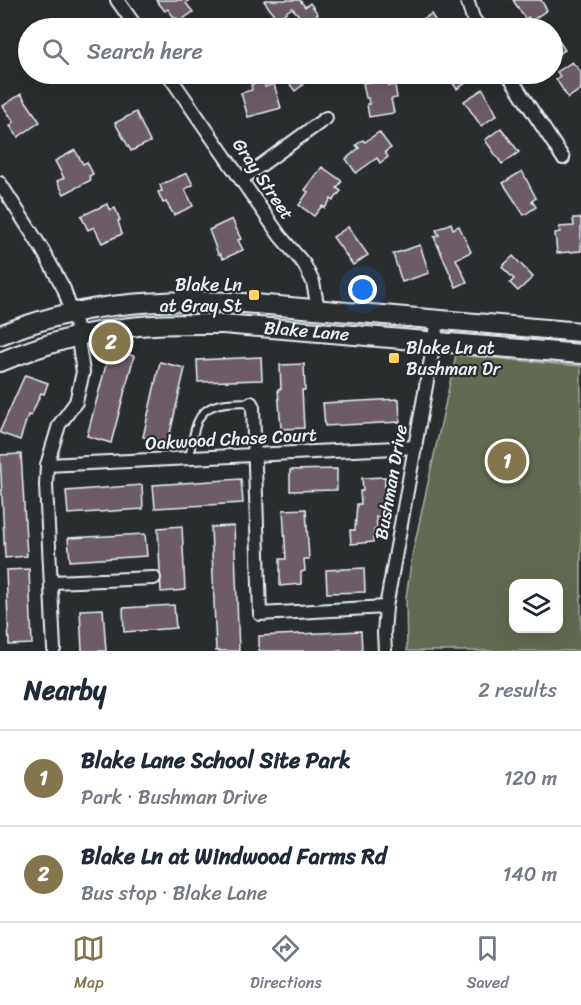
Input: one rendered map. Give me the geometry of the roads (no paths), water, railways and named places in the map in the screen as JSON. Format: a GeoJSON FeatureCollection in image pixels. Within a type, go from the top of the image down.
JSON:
{"type":"FeatureCollection","features":[{"type":"Feature","properties":{"kind":"main road","name":"Blake Lane"},"geometry":{"type":"LineString","coordinates":[[0,362],[115,305],[183,300],[318,309],[581,332]]}},
{"type":"Feature","properties":{"kind":"main road","name":"Blake Lane"},"geometry":{"type":"LineString","coordinates":[[0,335],[75,325],[115,329],[148,325],[223,324],[581,354]]}},
{"type":"Feature","properties":{"kind":"street"},"geometry":{"type":"LineString","coordinates":[[117,0],[130,18]]}},
{"type":"Feature","properties":{"kind":"street"},"geometry":{"type":"LineString","coordinates":[[468,0],[473,18]]}},
{"type":"Feature","properties":{"kind":"street","name":"Gray Street"},"geometry":{"type":"LineString","coordinates":[[175,84],[280,236],[309,273],[315,288],[318,309]]}},
{"type":"Feature","properties":{"kind":"street"},"geometry":{"type":"LineString","coordinates":[[515,84],[563,158]]}},
{"type":"Feature","properties":{"kind":"street"},"geometry":{"type":"LineString","coordinates":[[242,179],[326,118]]}},
{"type":"Feature","properties":{"kind":"street"},"geometry":{"type":"LineString","coordinates":[[0,183],[36,239],[64,289],[75,325],[83,372],[76,402],[59,425],[47,465],[54,649]]}},
{"type":"Feature","properties":{"kind":"street","name":"Bushman Drive"},"geometry":{"type":"LineString","coordinates":[[385,651],[386,607],[438,320]]}},
{"type":"Feature","properties":{"kind":"street"},"geometry":{"type":"LineString","coordinates":[[251,403],[253,407],[260,614],[386,607]]}},
{"type":"Feature","properties":{"kind":"street","name":"Oakwood Chase Court"},"geometry":{"type":"LineString","coordinates":[[47,465],[416,447]]}},
{"type":"Feature","properties":{"kind":"street"},"geometry":{"type":"LineString","coordinates":[[52,582],[154,578]]}},
{"type":"Feature","properties":{"kind":"lane"},"geometry":{"type":"LineString","coordinates":[[189,459],[197,422],[207,408],[217,404],[251,403]]}},
{"type":"Feature","properties":{"kind":"place","name":"Blake Ln at Gray St"},"geometry":{"type":"Point","coordinates":[254,295]}},
{"type":"Feature","properties":{"kind":"place","name":"Blake Ln at Windwood Farms Rd"},"geometry":{"type":"Point","coordinates":[111,342]}},
{"type":"Feature","properties":{"kind":"place","name":"Blake Ln at Bushman Dr"},"geometry":{"type":"Point","coordinates":[394,358]}},
{"type":"Feature","properties":{"kind":"place","name":"Blake Lane School Site Park"},"geometry":{"type":"Point","coordinates":[507,461]}}]}
